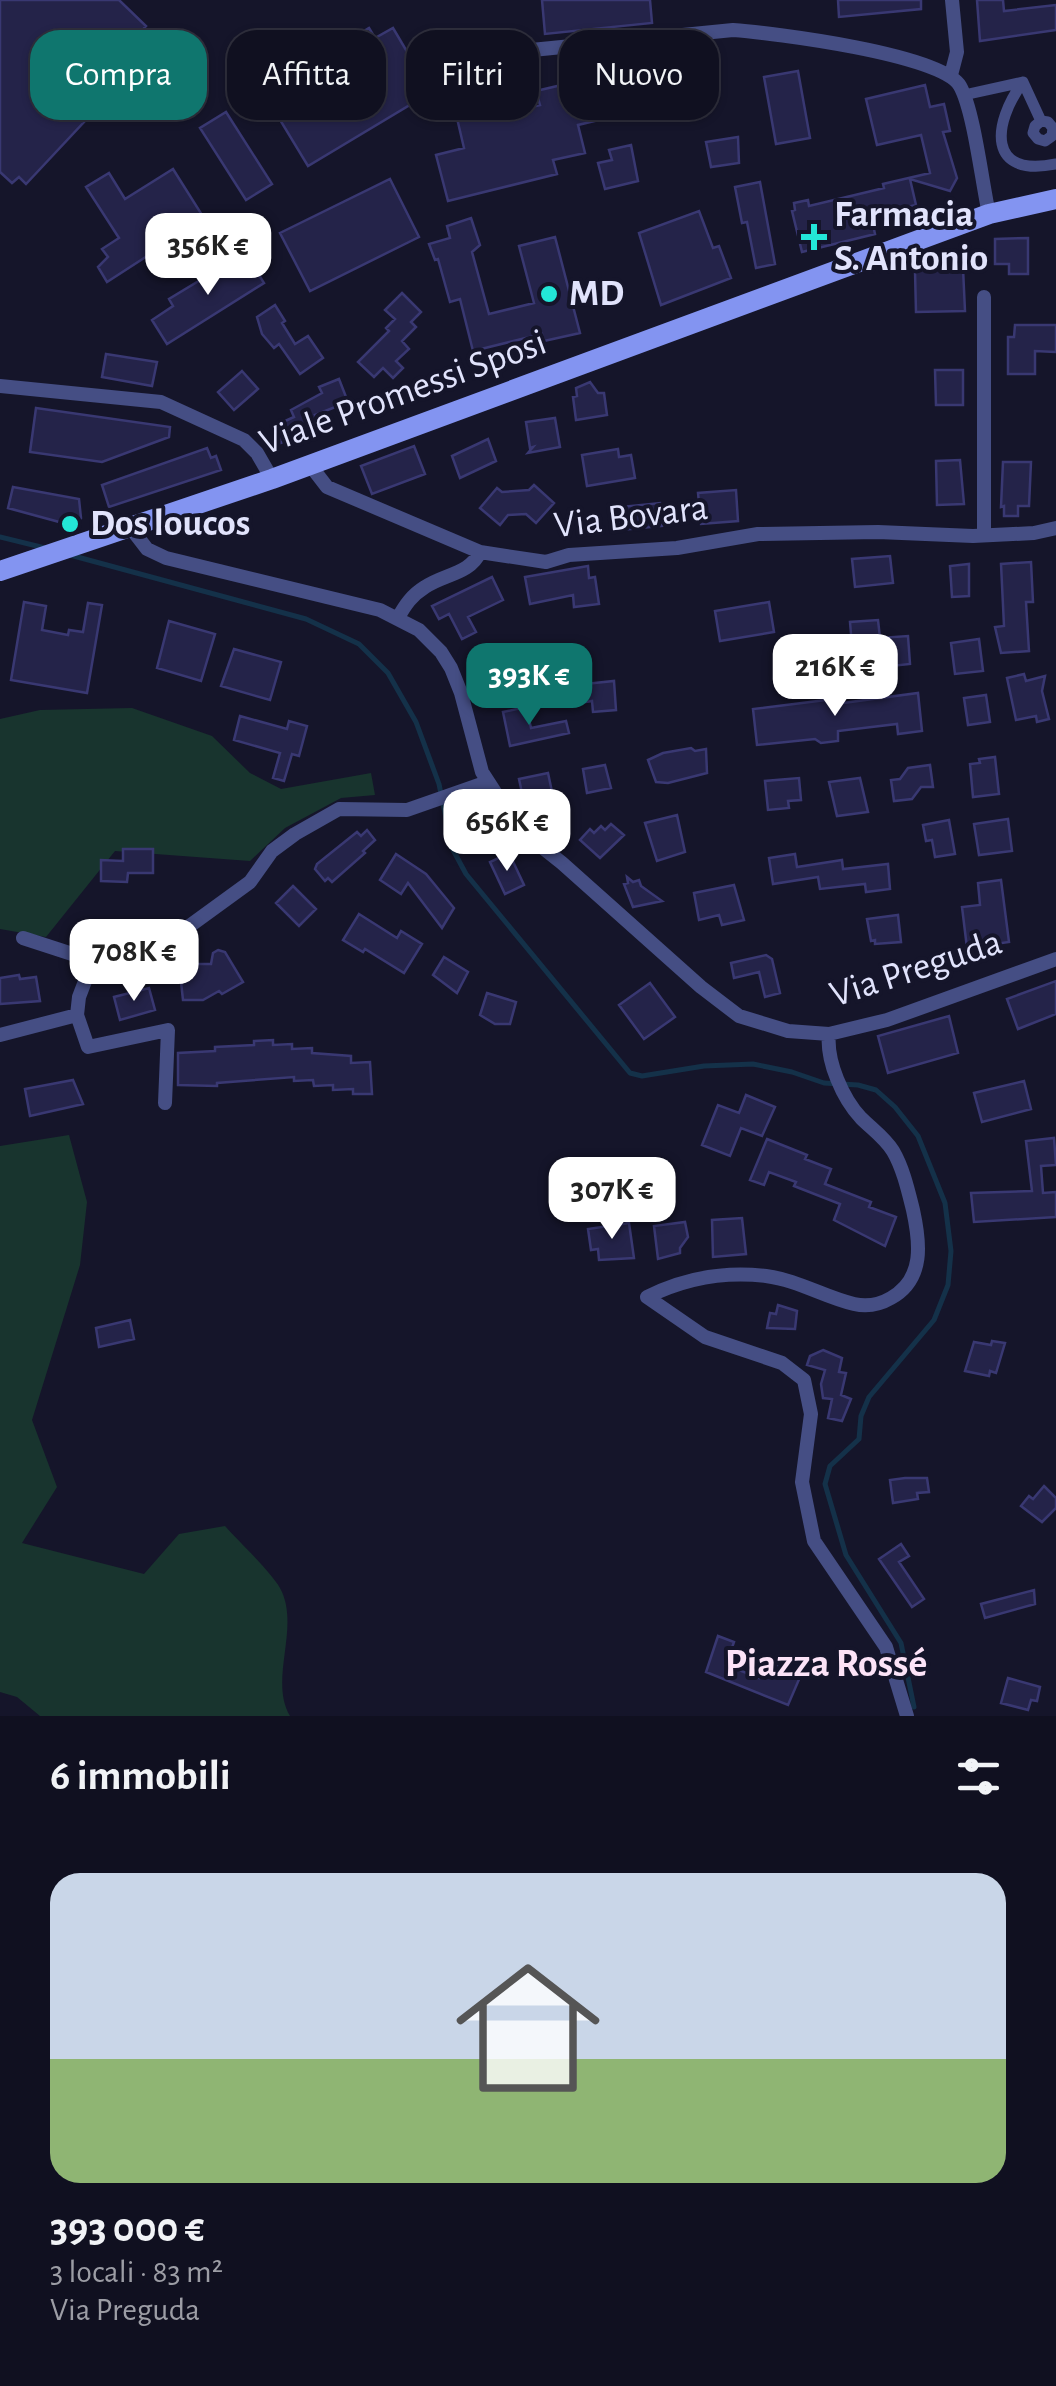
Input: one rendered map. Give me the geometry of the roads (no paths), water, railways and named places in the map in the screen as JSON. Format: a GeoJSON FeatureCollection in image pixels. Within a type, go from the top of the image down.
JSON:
{"type":"FeatureCollection","features":[{"type":"Feature","properties":{"kind":"main road","name":"Viale Promessi Sposi"},"geometry":{"type":"LineString","coordinates":[[0,571],[272,480],[989,214],[1056,199]]}},
{"type":"Feature","properties":{"kind":"street"},"geometry":{"type":"LineString","coordinates":[[951,75],[956,52],[952,0]]}},
{"type":"Feature","properties":{"kind":"street"},"geometry":{"type":"LineString","coordinates":[[539,49],[733,30],[770,32],[934,67],[951,75],[964,94],[989,214]]}},
{"type":"Feature","properties":{"kind":"street"},"geometry":{"type":"LineString","coordinates":[[964,94],[1023,82]]}},
{"type":"Feature","properties":{"kind":"street"},"geometry":{"type":"LineString","coordinates":[[1023,82],[1051,129]]}},
{"type":"Feature","properties":{"kind":"street"},"geometry":{"type":"LineString","coordinates":[[1023,82],[1005,113],[1002,142],[1006,156],[1025,167],[1056,164]]}},
{"type":"Feature","properties":{"kind":"street"},"geometry":{"type":"LineString","coordinates":[[984,297],[984,535]]}},
{"type":"Feature","properties":{"kind":"street"},"geometry":{"type":"LineString","coordinates":[[0,386],[160,402],[244,440],[257,453],[272,480]]}},
{"type":"Feature","properties":{"kind":"street","name":"Via Bovara"},"geometry":{"type":"LineString","coordinates":[[310,465],[328,487],[480,552],[548,562],[569,556],[671,549],[766,533],[984,535],[1056,528]]}},
{"type":"Feature","properties":{"kind":"street","name":"Via Preguda"},"geometry":{"type":"LineString","coordinates":[[130,527],[147,549],[166,558],[380,610],[428,638],[448,662],[461,692],[476,756],[518,828],[728,1008],[769,1027],[829,1034],[887,1020],[1056,958]]}},
{"type":"Feature","properties":{"kind":"street"},"geometry":{"type":"LineString","coordinates":[[398,618],[407,601],[424,587],[470,567],[480,552]]}},
{"type":"Feature","properties":{"kind":"street"},"geometry":{"type":"LineString","coordinates":[[166,1103],[168,1030],[88,1047],[77,1015],[87,976],[134,949],[173,938],[250,882],[272,851],[338,809],[407,810],[488,782]]}},
{"type":"Feature","properties":{"kind":"street"},"geometry":{"type":"LineString","coordinates":[[22,938],[103,964]]}},
{"type":"Feature","properties":{"kind":"street"},"geometry":{"type":"LineString","coordinates":[[0,1035],[77,1015]]}},
{"type":"Feature","properties":{"kind":"street"},"geometry":{"type":"LineString","coordinates":[[829,1034],[835,1071],[845,1096],[892,1150],[906,1183],[918,1255],[913,1276],[905,1288],[885,1302],[858,1305],[788,1280],[718,1274],[674,1285],[647,1297],[705,1338],[782,1362],[804,1380],[810,1414],[802,1482],[814,1541],[886,1647],[906,1716]]}},
{"type":"Feature","properties":{"kind":"waterway"},"geometry":{"type":"LineString","coordinates":[[0,537],[45,548]]}},
{"type":"Feature","properties":{"kind":"waterway"},"geometry":{"type":"LineString","coordinates":[[70,555],[306,619],[359,644],[388,673],[416,722],[439,784],[452,848],[466,874],[630,1073],[642,1076],[704,1066],[753,1064],[824,1083],[858,1085],[876,1090],[918,1136],[945,1203],[951,1251],[948,1285],[934,1320],[869,1397],[861,1416],[859,1439],[830,1466],[825,1484],[846,1555],[901,1643],[914,1707]]}},
{"type":"Feature","properties":{"kind":"place","name":"Farmacia S. Antonio"},"geometry":{"type":"Point","coordinates":[814,237]}},
{"type":"Feature","properties":{"kind":"place","name":"MD"},"geometry":{"type":"Point","coordinates":[549,294]}},
{"type":"Feature","properties":{"kind":"place","name":"Dos loucos"},"geometry":{"type":"Point","coordinates":[70,524]}},
{"type":"Feature","properties":{"kind":"district","name":"Piazza Rossé"},"geometry":{"type":"Point","coordinates":[826,1664]}}]}
